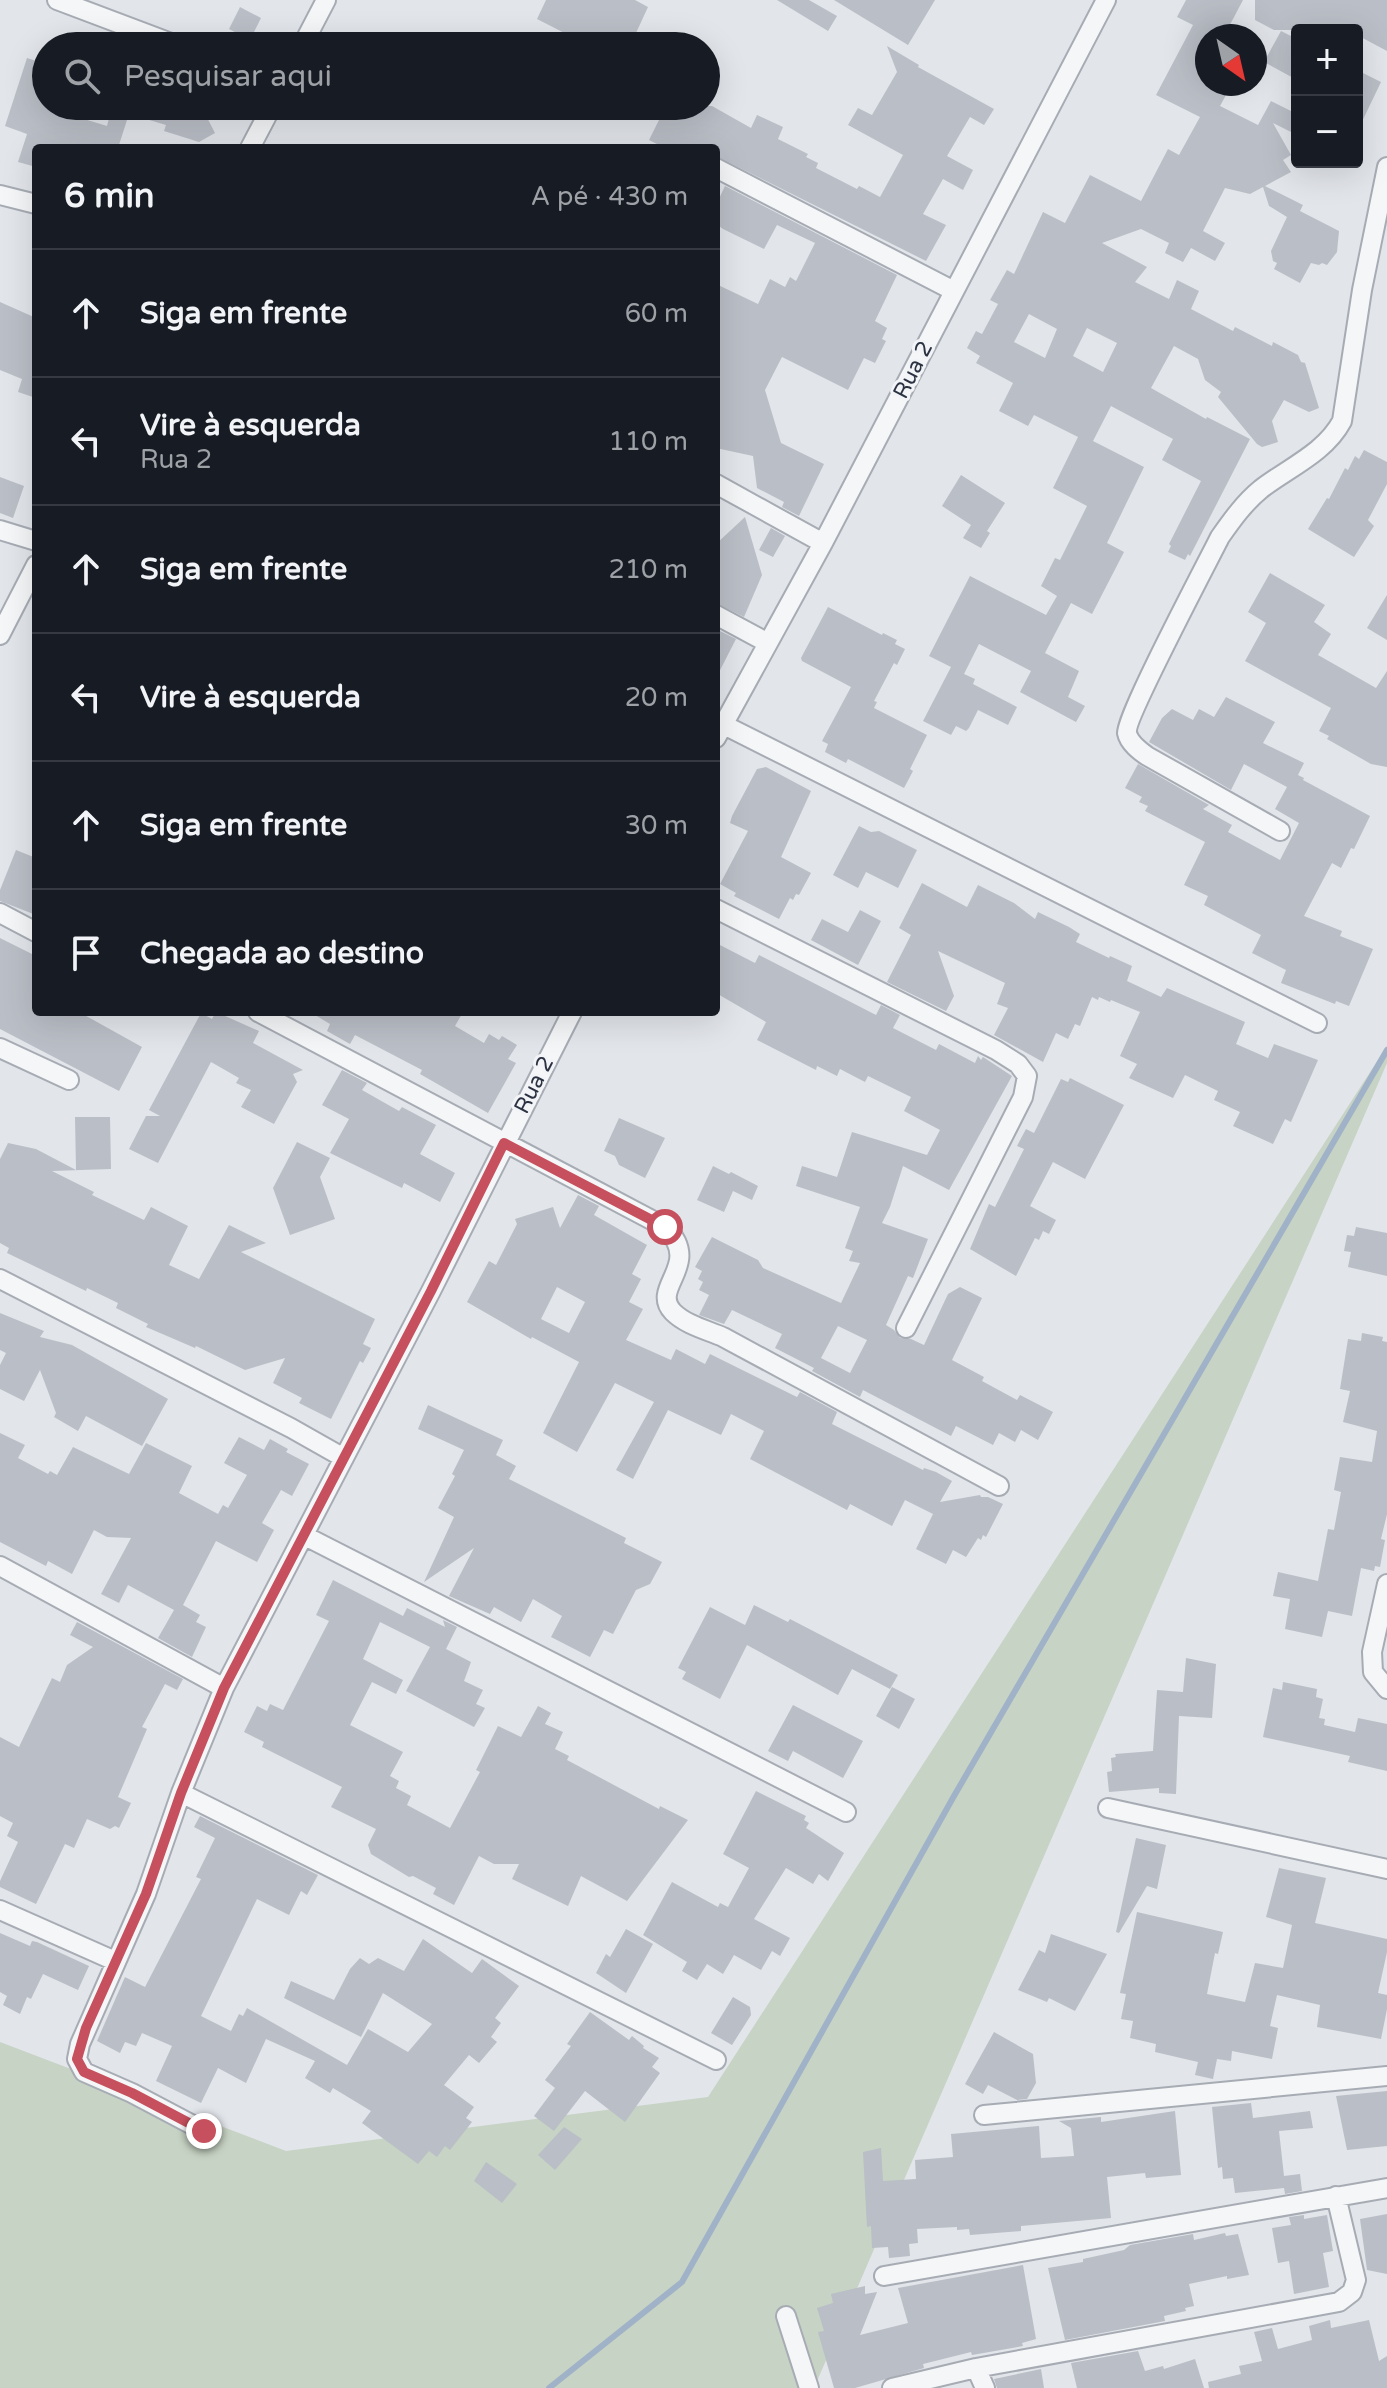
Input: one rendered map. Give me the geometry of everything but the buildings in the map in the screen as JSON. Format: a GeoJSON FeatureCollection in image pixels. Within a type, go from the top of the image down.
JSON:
{"type":"FeatureCollection","features":[{"type":"Feature","properties":{"kind":"street"},"geometry":{"type":"LineString","coordinates":[[57,0],[142,32]]}},
{"type":"Feature","properties":{"kind":"street"},"geometry":{"type":"LineString","coordinates":[[309,32],[326,0]]}},
{"type":"Feature","properties":{"kind":"street","name":"Rua 2"},"geometry":{"type":"LineString","coordinates":[[720,725],[823,543],[1106,0]]}},
{"type":"Feature","properties":{"kind":"street"},"geometry":{"type":"LineString","coordinates":[[252,144],[265,120]]}},
{"type":"Feature","properties":{"kind":"street"},"geometry":{"type":"LineString","coordinates":[[1280,831],[1147,756],[1130,740],[1127,730],[1220,537],[1259,490],[1316,451],[1336,432],[1342,421],[1362,290],[1387,167]]}},
{"type":"Feature","properties":{"kind":"street"},"geometry":{"type":"LineString","coordinates":[[720,170],[954,291]]}},
{"type":"Feature","properties":{"kind":"street"},"geometry":{"type":"LineString","coordinates":[[0,195],[32,203]]}},
{"type":"Feature","properties":{"kind":"street"},"geometry":{"type":"LineString","coordinates":[[720,486],[823,543]]}},
{"type":"Feature","properties":{"kind":"street"},"geometry":{"type":"LineString","coordinates":[[0,530],[32,540]]}},
{"type":"Feature","properties":{"kind":"street"},"geometry":{"type":"LineString","coordinates":[[0,635],[32,573]]}},
{"type":"Feature","properties":{"kind":"street"},"geometry":{"type":"LineString","coordinates":[[720,617],[768,643]]}},
{"type":"Feature","properties":{"kind":"street"},"geometry":{"type":"LineString","coordinates":[[720,729],[1317,1023]]}},
{"type":"Feature","properties":{"kind":"street"},"geometry":{"type":"LineString","coordinates":[[720,911],[996,1050],[1018,1064],[1027,1076],[1023,1097],[906,1328]]}},
{"type":"Feature","properties":{"kind":"street"},"geometry":{"type":"LineString","coordinates":[[0,913],[32,930]]}},
{"type":"Feature","properties":{"kind":"street"},"geometry":{"type":"LineString","coordinates":[[266,1016],[653,1220],[675,1236],[680,1245],[681,1255],[668,1296],[668,1305],[677,1315],[999,1486]]}},
{"type":"Feature","properties":{"kind":"street","name":"Rua 2"},"geometry":{"type":"LineString","coordinates":[[204,2131],[84,2072],[77,2059],[80,2044],[146,1894],[181,1793],[224,1688],[305,1536],[570,1016]]}},
{"type":"Feature","properties":{"kind":"street"},"geometry":{"type":"LineString","coordinates":[[0,1048],[69,1080]]}},
{"type":"Feature","properties":{"kind":"street"},"geometry":{"type":"LineString","coordinates":[[0,1279],[344,1458]]}},
{"type":"Feature","properties":{"kind":"street"},"geometry":{"type":"LineString","coordinates":[[305,1536],[846,1812]]}},
{"type":"Feature","properties":{"kind":"street"},"geometry":{"type":"LineString","coordinates":[[0,1566],[224,1688]]}},
{"type":"Feature","properties":{"kind":"street"},"geometry":{"type":"LineString","coordinates":[[1387,1584],[1372,1652],[1373,1672],[1387,1689]]}},
{"type":"Feature","properties":{"kind":"street"},"geometry":{"type":"LineString","coordinates":[[181,1793],[716,2060]]}},
{"type":"Feature","properties":{"kind":"street"},"geometry":{"type":"LineString","coordinates":[[1108,1808],[1387,1869]]}},
{"type":"Feature","properties":{"kind":"street"},"geometry":{"type":"LineString","coordinates":[[0,1910],[115,1961]]}},
{"type":"Feature","properties":{"kind":"street"},"geometry":{"type":"LineString","coordinates":[[984,2115],[1387,2076]]}},
{"type":"Feature","properties":{"kind":"street"},"geometry":{"type":"LineString","coordinates":[[884,2276],[1387,2188]]}},
{"type":"Feature","properties":{"kind":"street"},"geometry":{"type":"LineString","coordinates":[[892,2388],[976,2368],[1339,2302],[1352,2292],[1356,2280],[1336,2196]]}},
{"type":"Feature","properties":{"kind":"street"},"geometry":{"type":"LineString","coordinates":[[786,2316],[809,2388]]}},
{"type":"Feature","properties":{"kind":"street"},"geometry":{"type":"LineString","coordinates":[[976,2368],[985,2388]]}},
{"type":"Feature","properties":{"kind":"green space"},"geometry":{"type":"Polygon","coordinates":[[[1387,1046],[1387,1063],[814,2388],[0,2388],[0,2042],[286,2151],[708,2097],[1387,1046]]]}},
{"type":"Feature","properties":{"kind":"waterway"},"geometry":{"type":"LineString","coordinates":[[549,2388],[682,2282],[954,1796],[1387,1050]]}},
{"type":"Feature","properties":{"kind":"route"},"geometry":{"type":"LineString","coordinates":[[204,2131],[84,2072],[77,2059],[86,2028],[146,1894],[181,1793],[224,1688],[431,1291],[504,1143],[665,1227]]}}]}
